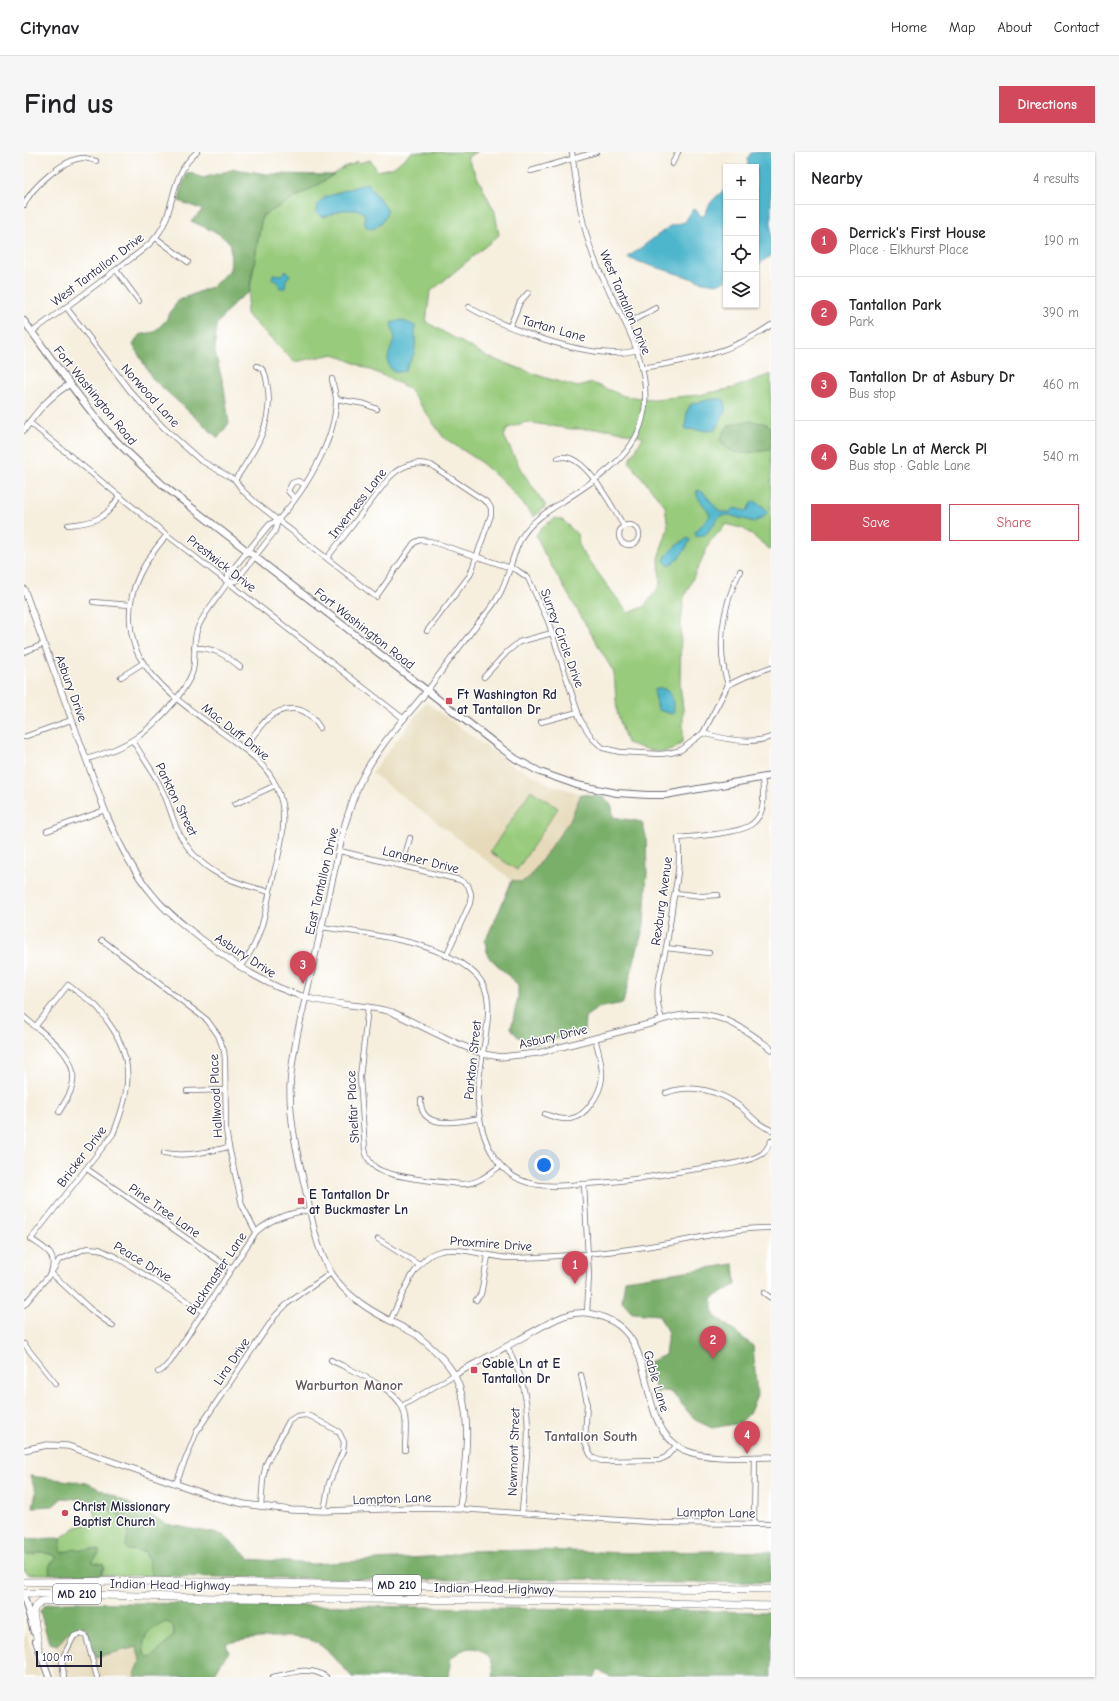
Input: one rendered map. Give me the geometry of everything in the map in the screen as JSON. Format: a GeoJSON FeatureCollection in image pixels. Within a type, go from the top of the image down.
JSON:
{"type":"FeatureCollection","features":[{"type":"Feature","properties":{"kind":"highway","name":"Indian Head Highway"},"geometry":{"type":"LineString","coordinates":[[24,1582],[150,1581],[500,1587],[771,1589]]}},
{"type":"Feature","properties":{"kind":"highway","name":"Indian Head Highway"},"geometry":{"type":"LineString","coordinates":[[24,1593],[215,1598],[598,1601],[771,1606]]}},
{"type":"Feature","properties":{"kind":"highway"},"geometry":{"type":"LineString","coordinates":[[38,1645],[33,1612],[35,1607],[42,1601],[130,1595]]}},
{"type":"Feature","properties":{"kind":"main road","name":"Fort Washington Road"},"geometry":{"type":"LineString","coordinates":[[24,321],[70,384],[108,431],[164,486],[426,691],[516,759],[540,772],[577,785],[617,793],[665,795],[771,776]]}},
{"type":"Feature","properties":{"kind":"main road"},"geometry":{"type":"LineString","coordinates":[[24,1596],[48,1677]]}},
{"type":"Feature","properties":{"kind":"street","name":"West Tantallon Drive"},"geometry":{"type":"LineString","coordinates":[[32,332],[116,270],[156,238],[164,224],[177,177],[189,160],[197,152]]}},
{"type":"Feature","properties":{"kind":"street","name":"West Tantallon Drive"},"geometry":{"type":"LineString","coordinates":[[426,691],[497,599],[511,568],[523,535],[534,522],[544,514],[595,480],[619,461],[627,452],[636,436],[643,415],[644,378],[637,350],[626,324],[598,269],[588,241],[582,217],[572,152]]}},
{"type":"Feature","properties":{"kind":"street"},"geometry":{"type":"LineString","coordinates":[[531,171],[596,152]]}},
{"type":"Feature","properties":{"kind":"street"},"geometry":{"type":"LineString","coordinates":[[672,164],[678,152]]}},
{"type":"Feature","properties":{"kind":"street"},"geometry":{"type":"LineString","coordinates":[[24,205],[30,194],[37,186],[68,163],[84,158],[96,162]]}},
{"type":"Feature","properties":{"kind":"street"},"geometry":{"type":"LineString","coordinates":[[156,238],[188,262]]}},
{"type":"Feature","properties":{"kind":"street"},"geometry":{"type":"LineString","coordinates":[[116,270],[139,301]]}},
{"type":"Feature","properties":{"kind":"street"},"geometry":{"type":"LineString","coordinates":[[510,326],[520,302],[528,293]]}},
{"type":"Feature","properties":{"kind":"street","name":"Norwood Lane"},"geometry":{"type":"LineString","coordinates":[[66,307],[130,392],[158,423],[200,460],[234,480]]}},
{"type":"Feature","properties":{"kind":"street","name":"Tartan Lane"},"geometry":{"type":"LineString","coordinates":[[469,307],[479,313],[510,326],[555,342],[596,351],[621,353],[637,350]]}},
{"type":"Feature","properties":{"kind":"street"},"geometry":{"type":"LineString","coordinates":[[626,324],[656,308]]}},
{"type":"Feature","properties":{"kind":"street"},"geometry":{"type":"LineString","coordinates":[[641,368],[683,361],[719,352],[753,337],[771,325]]}},
{"type":"Feature","properties":{"kind":"street"},"geometry":{"type":"LineString","coordinates":[[234,480],[256,449],[264,431],[268,410],[268,386],[264,371],[257,366]]}},
{"type":"Feature","properties":{"kind":"street"},"geometry":{"type":"LineString","coordinates":[[228,582],[236,581],[275,531],[278,520],[305,485],[317,465],[324,449],[334,416],[336,399],[332,379]]}},
{"type":"Feature","properties":{"kind":"street"},"geometry":{"type":"LineString","coordinates":[[24,430],[48,400],[70,384]]}},
{"type":"Feature","properties":{"kind":"street"},"geometry":{"type":"LineString","coordinates":[[336,399],[377,408]]}},
{"type":"Feature","properties":{"kind":"street","name":"Prestwick Drive"},"geometry":{"type":"LineString","coordinates":[[29,422],[167,535],[404,719]]}},
{"type":"Feature","properties":{"kind":"street"},"geometry":{"type":"LineString","coordinates":[[558,458],[565,457],[575,460],[586,469],[595,480],[624,526]]}},
{"type":"Feature","properties":{"kind":"street","name":"Inverness Lane"},"geometry":{"type":"LineString","coordinates":[[327,558],[394,472],[405,465],[420,463],[429,464],[489,505],[491,515],[470,575],[427,631]]}},
{"type":"Feature","properties":{"kind":"street","name":"Surrey Circle Drive"},"geometry":{"type":"LineString","coordinates":[[234,480],[247,495],[376,597],[414,543],[418,541],[430,541],[517,570],[531,582],[552,633],[583,725],[596,742],[603,748],[620,752],[670,753],[690,744],[703,733],[728,685]]}},
{"type":"Feature","properties":{"kind":"street"},"geometry":{"type":"LineString","coordinates":[[294,499],[288,491],[292,483],[298,481],[305,485]]}},
{"type":"Feature","properties":{"kind":"street"},"geometry":{"type":"LineString","coordinates":[[68,525],[89,522],[102,517],[113,508],[119,496]]}},
{"type":"Feature","properties":{"kind":"street"},"geometry":{"type":"LineString","coordinates":[[87,759],[114,750],[133,741],[154,724],[177,698],[192,673],[194,648],[199,625],[228,582],[228,575],[270,524],[278,520]]}},
{"type":"Feature","properties":{"kind":"street"},"geometry":{"type":"LineString","coordinates":[[633,525],[638,530],[639,536],[634,544],[627,544],[620,538],[620,533],[624,526],[633,525]]}},
{"type":"Feature","properties":{"kind":"street","name":"Mac Duff Drive"},"geometry":{"type":"LineString","coordinates":[[167,535],[142,568],[134,585],[130,605],[132,636],[135,649],[153,676],[177,698],[244,749],[261,764],[276,786],[282,804],[284,829],[270,892],[257,940],[240,967]]}},
{"type":"Feature","properties":{"kind":"street"},"geometry":{"type":"LineString","coordinates":[[740,572],[731,595],[722,636],[722,660],[728,685],[745,676],[771,667]]}},
{"type":"Feature","properties":{"kind":"street","name":"Asbury Drive"},"geometry":{"type":"LineString","coordinates":[[24,589],[105,810],[122,848],[135,871],[152,895],[174,917],[240,967],[268,984],[306,997],[325,1002],[381,1009],[403,1016],[456,1043],[483,1054],[501,1056],[538,1053],[662,1020],[671,1016],[693,1014],[726,1019],[740,1026],[771,1049]]}},
{"type":"Feature","properties":{"kind":"street"},"geometry":{"type":"LineString","coordinates":[[93,602],[130,605]]}},
{"type":"Feature","properties":{"kind":"street"},"geometry":{"type":"LineString","coordinates":[[484,677],[520,642],[552,633]]}},
{"type":"Feature","properties":{"kind":"street"},"geometry":{"type":"LineString","coordinates":[[24,652],[44,644]]}},
{"type":"Feature","properties":{"kind":"street"},"geometry":{"type":"LineString","coordinates":[[194,648],[207,649],[222,653],[240,667]]}},
{"type":"Feature","properties":{"kind":"street"},"geometry":{"type":"LineString","coordinates":[[121,677],[143,663]]}},
{"type":"Feature","properties":{"kind":"street","name":"East Tantallon Drive"},"geometry":{"type":"LineString","coordinates":[[426,691],[377,753],[361,780],[345,824],[294,1053],[290,1092],[297,1151],[310,1210],[319,1248],[331,1273],[356,1300],[375,1313],[417,1336],[432,1348],[454,1375],[461,1392],[467,1417],[460,1509]]}},
{"type":"Feature","properties":{"kind":"street"},"geometry":{"type":"LineString","coordinates":[[244,749],[266,720],[282,709],[304,711],[314,719],[320,728]]}},
{"type":"Feature","properties":{"kind":"street"},"geometry":{"type":"LineString","coordinates":[[541,722],[578,712]]}},
{"type":"Feature","properties":{"kind":"street"},"geometry":{"type":"LineString","coordinates":[[24,737],[71,720]]}},
{"type":"Feature","properties":{"kind":"street"},"geometry":{"type":"LineString","coordinates":[[703,733],[750,741],[764,740],[771,737]]}},
{"type":"Feature","properties":{"kind":"street","name":"Parkton Street"},"geometry":{"type":"LineString","coordinates":[[133,741],[160,785],[177,830],[199,860],[217,874],[233,882],[270,892]]}},
{"type":"Feature","properties":{"kind":"street","name":"Rexburg Avenue"},"geometry":{"type":"LineString","coordinates":[[662,1020],[658,1007],[657,987],[666,948],[679,866],[678,838],[695,837],[748,826],[756,819],[761,811],[762,777]]}},
{"type":"Feature","properties":{"kind":"street"},"geometry":{"type":"LineString","coordinates":[[235,804],[276,786]]}},
{"type":"Feature","properties":{"kind":"street"},"geometry":{"type":"LineString","coordinates":[[47,832],[105,810]]}},
{"type":"Feature","properties":{"kind":"street"},"geometry":{"type":"LineString","coordinates":[[402,866],[410,838]]}},
{"type":"Feature","properties":{"kind":"street","name":"Langner Drive"},"geometry":{"type":"LineString","coordinates":[[340,851],[460,880],[468,884],[471,894],[470,903],[446,956]]}},
{"type":"Feature","properties":{"kind":"street"},"geometry":{"type":"LineString","coordinates":[[675,893],[702,896],[718,895]]}},
{"type":"Feature","properties":{"kind":"street","name":"Parkton Street"},"geometry":{"type":"LineString","coordinates":[[322,926],[394,938],[446,956],[474,973],[483,984],[488,1006],[478,1086],[480,1118],[488,1146],[500,1166],[517,1178],[531,1184],[544,1186],[584,1184],[640,1178],[746,1160],[763,1153],[771,1141]]}},
{"type":"Feature","properties":{"kind":"street","name":"Hallwood Place"},"geometry":{"type":"LineString","coordinates":[[102,940],[198,1012],[213,1027],[224,1051],[226,1130],[228,1147],[242,1205],[256,1232]]}},
{"type":"Feature","properties":{"kind":"street"},"geometry":{"type":"LineString","coordinates":[[666,948],[709,953]]}},
{"type":"Feature","properties":{"kind":"street","name":"Bricker Drive"},"geometry":{"type":"LineString","coordinates":[[35,1027],[68,985],[96,1006],[118,1035],[128,1066],[128,1083],[125,1100],[113,1134],[31,1239],[52,1254],[53,1262],[51,1272]]}},
{"type":"Feature","properties":{"kind":"street","name":"Shelfar Place"},"geometry":{"type":"LineString","coordinates":[[368,1007],[360,1077],[365,1149],[367,1158],[371,1163],[380,1170],[396,1175],[462,1184],[478,1182],[500,1166]]}},
{"type":"Feature","properties":{"kind":"street"},"geometry":{"type":"LineString","coordinates":[[24,1017],[61,1048],[67,1055],[72,1068],[72,1090],[59,1112]]}},
{"type":"Feature","properties":{"kind":"street"},"geometry":{"type":"LineString","coordinates":[[545,1114],[562,1119],[575,1118],[583,1114],[593,1101],[600,1089],[602,1077],[595,1038]]}},
{"type":"Feature","properties":{"kind":"street"},"geometry":{"type":"LineString","coordinates":[[666,1093],[690,1089],[718,1093],[736,1103],[756,1123],[771,1130]]}},
{"type":"Feature","properties":{"kind":"street"},"geometry":{"type":"LineString","coordinates":[[187,1091],[225,1090]]}},
{"type":"Feature","properties":{"kind":"street"},"geometry":{"type":"LineString","coordinates":[[421,1100],[425,1114],[429,1118],[438,1122],[449,1123],[480,1118]]}},
{"type":"Feature","properties":{"kind":"street"},"geometry":{"type":"LineString","coordinates":[[164,1153],[176,1155],[194,1154],[228,1147]]}},
{"type":"Feature","properties":{"kind":"street","name":"Pine Tree Lane"},"geometry":{"type":"LineString","coordinates":[[86,1169],[231,1269]]}},
{"type":"Feature","properties":{"kind":"street"},"geometry":{"type":"LineString","coordinates":[[584,1184],[589,1285],[587,1312]]}},
{"type":"Feature","properties":{"kind":"street","name":"Buckmaster Lane"},"geometry":{"type":"LineString","coordinates":[[158,1372],[170,1362],[256,1232],[265,1224],[278,1217],[310,1210]]}},
{"type":"Feature","properties":{"kind":"street","name":"Proxmire Drive"},"geometry":{"type":"LineString","coordinates":[[390,1320],[419,1265],[431,1254],[444,1250],[456,1250],[488,1256],[514,1258],[620,1252],[747,1229],[771,1228]]}},
{"type":"Feature","properties":{"kind":"street"},"geometry":{"type":"LineString","coordinates":[[378,1239],[419,1265]]}},
{"type":"Feature","properties":{"kind":"street","name":"Peace Drive"},"geometry":{"type":"LineString","coordinates":[[24,1305],[59,1260],[87,1248],[99,1249],[113,1255],[203,1311]]}},
{"type":"Feature","properties":{"kind":"street"},"geometry":{"type":"LineString","coordinates":[[476,1300],[481,1294],[488,1256]]}},
{"type":"Feature","properties":{"kind":"street"},"geometry":{"type":"LineString","coordinates":[[51,1272],[90,1310],[113,1326]]}},
{"type":"Feature","properties":{"kind":"street","name":"Lira Drive"},"geometry":{"type":"LineString","coordinates":[[176,1483],[197,1431],[275,1316],[288,1303],[331,1273]]}},
{"type":"Feature","properties":{"kind":"street"},"geometry":{"type":"LineString","coordinates":[[764,1293],[771,1298]]}},
{"type":"Feature","properties":{"kind":"street","name":"Gable Lane"},"geometry":{"type":"LineString","coordinates":[[402,1406],[454,1375],[564,1316],[587,1312],[612,1320],[629,1334],[640,1357],[658,1422],[669,1439],[692,1453],[704,1456],[771,1457]]}},
{"type":"Feature","properties":{"kind":"street"},"geometry":{"type":"LineString","coordinates":[[24,1344],[56,1384]]}},
{"type":"Feature","properties":{"kind":"street","name":"Newmont Street"},"geometry":{"type":"LineString","coordinates":[[507,1346],[521,1378],[526,1402],[528,1427],[522,1513]]}},
{"type":"Feature","properties":{"kind":"street"},"geometry":{"type":"LineString","coordinates":[[331,1360],[380,1385],[402,1406],[405,1421],[405,1450]]}},
{"type":"Feature","properties":{"kind":"street"},"geometry":{"type":"LineString","coordinates":[[581,1375],[587,1402],[585,1442],[587,1451],[593,1458],[602,1461],[659,1460],[666,1457],[677,1445]]}},
{"type":"Feature","properties":{"kind":"street"},"geometry":{"type":"LineString","coordinates":[[261,1506],[263,1479],[266,1464],[289,1421],[296,1416],[306,1415],[339,1432],[344,1442],[343,1451],[329,1483],[324,1511]]}},
{"type":"Feature","properties":{"kind":"street","name":"Lampton Lane"},"geometry":{"type":"LineString","coordinates":[[24,1450],[47,1445],[64,1446],[223,1500],[261,1506],[324,1511],[412,1508],[460,1509],[656,1522],[771,1524]]}},
{"type":"Feature","properties":{"kind":"street"},"geometry":{"type":"LineString","coordinates":[[754,1524],[755,1457]]}},
{"type":"Feature","properties":{"kind":"street"},"geometry":{"type":"LineString","coordinates":[[64,1677],[62,1663],[63,1656],[74,1636],[82,1634],[86,1636],[97,1677]]}},
{"type":"Feature","properties":{"kind":"street"},"geometry":{"type":"LineString","coordinates":[[273,1677],[306,1670],[318,1672],[326,1677]]}},
{"type":"Feature","properties":{"kind":"shaded area"},"geometry":{"type":"Polygon","coordinates":[[[426,702],[510,764],[552,785],[581,794],[570,820],[529,878],[521,882],[512,880],[372,773],[426,702]]]}},
{"type":"Feature","properties":{"kind":"shaded area"},"geometry":{"type":"Polygon","coordinates":[[[87,1626],[137,1647],[140,1661],[134,1677],[54,1677],[48,1656],[69,1632],[87,1626]]]}},
{"type":"Feature","properties":{"kind":"shaded area"},"geometry":{"type":"Polygon","coordinates":[[[24,1630],[37,1663],[40,1677],[24,1677],[24,1630]]]}},
{"type":"Feature","properties":{"kind":"green space"},"geometry":{"type":"Polygon","coordinates":[[[412,152],[477,152],[467,157],[495,212],[499,235],[430,292],[426,322],[488,357],[546,378],[578,387],[592,383],[624,396],[653,399],[699,395],[733,388],[771,374],[771,550],[744,529],[726,524],[710,542],[684,597],[681,623],[680,685],[683,708],[683,741],[674,749],[662,752],[644,749],[627,743],[617,712],[614,673],[544,553],[536,535],[543,526],[556,518],[564,521],[577,534],[580,549],[628,613],[644,607],[660,585],[659,555],[668,528],[665,506],[629,462],[643,437],[609,429],[571,429],[526,422],[508,428],[504,436],[521,470],[546,506],[534,517],[505,483],[478,460],[444,438],[408,388],[334,354],[294,362],[246,314],[262,216],[318,185],[346,166],[354,164],[355,161],[359,163],[370,160],[378,171],[394,167],[412,152]]]}},
{"type":"Feature","properties":{"kind":"green space"},"geometry":{"type":"Polygon","coordinates":[[[235,169],[267,174],[333,175],[262,216],[249,292],[236,301],[216,325],[215,353],[224,387],[229,423],[218,438],[152,378],[133,345],[139,335],[154,332],[166,320],[177,301],[213,286],[230,270],[231,244],[219,234],[191,221],[203,210],[179,201],[182,185],[188,172],[203,178],[235,169]]]}},
{"type":"Feature","properties":{"kind":"green space"},"geometry":{"type":"Polygon","coordinates":[[[752,421],[767,424],[771,428],[771,450],[737,453],[731,451],[720,440],[725,430],[732,424],[752,421]]]}},
{"type":"Feature","properties":{"kind":"green space"},"geometry":{"type":"Polygon","coordinates":[[[531,790],[558,808],[517,870],[490,852],[531,790]]]}},
{"type":"Feature","properties":{"kind":"green space"},"geometry":{"type":"Polygon","coordinates":[[[581,794],[604,797],[612,806],[613,817],[642,822],[646,836],[647,872],[644,925],[623,1003],[598,1008],[585,1017],[584,1032],[534,1044],[517,1036],[511,1028],[518,997],[518,985],[488,956],[485,941],[512,880],[521,882],[529,878],[570,820],[581,794]]]}},
{"type":"Feature","properties":{"kind":"green space"},"geometry":{"type":"Polygon","coordinates":[[[734,1264],[736,1285],[712,1298],[714,1315],[753,1346],[757,1396],[749,1414],[740,1423],[712,1428],[695,1420],[674,1395],[668,1391],[656,1393],[649,1362],[665,1355],[668,1333],[659,1315],[632,1313],[622,1302],[625,1280],[734,1264]]]}},
{"type":"Feature","properties":{"kind":"green space"},"geometry":{"type":"Polygon","coordinates":[[[30,1476],[87,1483],[140,1509],[166,1524],[223,1535],[250,1559],[313,1564],[442,1556],[466,1551],[540,1550],[627,1553],[710,1551],[771,1552],[771,1582],[669,1583],[588,1579],[426,1580],[151,1576],[149,1562],[145,1551],[128,1550],[126,1546],[128,1532],[116,1510],[93,1509],[91,1500],[62,1498],[53,1506],[33,1507],[36,1492],[30,1476]]]}},
{"type":"Feature","properties":{"kind":"green space"},"geometry":{"type":"Polygon","coordinates":[[[93,1509],[116,1510],[128,1532],[128,1550],[145,1551],[149,1562],[151,1576],[101,1575],[104,1567],[92,1562],[99,1554],[98,1550],[92,1549],[60,1553],[61,1538],[76,1527],[96,1522],[93,1509]]]}},
{"type":"Feature","properties":{"kind":"green space"},"geometry":{"type":"Polygon","coordinates":[[[61,1538],[61,1553],[75,1549],[99,1550],[99,1553],[92,1562],[103,1564],[104,1567],[101,1575],[50,1574],[49,1566],[56,1558],[54,1555],[41,1552],[28,1556],[24,1551],[24,1539],[61,1538]]]}},
{"type":"Feature","properties":{"kind":"green space"},"geometry":{"type":"Polygon","coordinates":[[[24,1551],[34,1555],[41,1552],[54,1555],[56,1558],[49,1571],[50,1574],[29,1574],[24,1571],[24,1551]]]}},
{"type":"Feature","properties":{"kind":"green space"},"geometry":{"type":"Polygon","coordinates":[[[65,1602],[771,1612],[771,1677],[609,1677],[598,1670],[595,1677],[493,1677],[493,1665],[490,1659],[482,1651],[471,1648],[463,1650],[451,1658],[449,1677],[352,1677],[317,1643],[299,1638],[272,1637],[226,1644],[229,1652],[213,1677],[134,1677],[140,1661],[137,1647],[96,1657],[86,1626],[69,1632],[57,1645],[49,1643],[40,1611],[47,1604],[65,1602]],[[166,1622],[156,1627],[145,1638],[144,1654],[148,1657],[152,1657],[174,1635],[172,1625],[166,1622]]]}},
{"type":"Feature","properties":{"kind":"green space"},"geometry":{"type":"Polygon","coordinates":[[[166,1621],[173,1626],[174,1635],[152,1657],[148,1657],[144,1654],[145,1638],[153,1629],[166,1621]]]}},
{"type":"Feature","properties":{"kind":"water"},"geometry":{"type":"Polygon","coordinates":[[[771,152],[771,255],[759,265],[759,164],[748,164],[747,159],[751,153],[771,152]]]}},
{"type":"Feature","properties":{"kind":"water"},"geometry":{"type":"Polygon","coordinates":[[[367,183],[387,209],[385,219],[373,229],[368,228],[365,225],[364,213],[358,210],[342,210],[324,217],[316,213],[317,205],[325,197],[367,183]]]}},
{"type":"Feature","properties":{"kind":"water"},"geometry":{"type":"Polygon","coordinates":[[[723,191],[723,282],[716,284],[703,282],[627,258],[670,226],[685,222],[693,209],[696,210],[701,216],[704,216],[713,200],[723,191]]]}},
{"type":"Feature","properties":{"kind":"water"},"geometry":{"type":"Polygon","coordinates":[[[286,270],[290,275],[286,280],[285,288],[280,288],[275,280],[272,280],[273,274],[281,275],[286,270]]]}},
{"type":"Feature","properties":{"kind":"water"},"geometry":{"type":"Polygon","coordinates":[[[402,320],[415,326],[415,348],[405,371],[397,372],[391,369],[388,363],[389,352],[394,339],[391,323],[402,320]]]}},
{"type":"Feature","properties":{"kind":"water"},"geometry":{"type":"Polygon","coordinates":[[[712,399],[722,399],[725,401],[725,412],[716,428],[711,431],[685,429],[687,411],[691,404],[712,399]]]}},
{"type":"Feature","properties":{"kind":"water"},"geometry":{"type":"Polygon","coordinates":[[[697,490],[703,492],[720,512],[730,512],[734,508],[747,511],[751,503],[754,501],[763,506],[768,512],[762,518],[754,522],[729,515],[720,516],[706,534],[697,537],[695,534],[696,531],[710,516],[709,512],[698,497],[697,490]]]}},
{"type":"Feature","properties":{"kind":"water"},"geometry":{"type":"Polygon","coordinates":[[[688,538],[690,540],[687,547],[675,561],[668,565],[664,561],[667,555],[670,551],[688,538]]]}},
{"type":"Feature","properties":{"kind":"water"},"geometry":{"type":"Polygon","coordinates":[[[657,688],[669,691],[672,697],[674,712],[672,714],[658,710],[654,690],[657,688]]]}},
{"type":"Feature","properties":{"kind":"place","name":"Ft Washington Rd at Tantallon Dr"},"geometry":{"type":"Point","coordinates":[449,701]}},
{"type":"Feature","properties":{"kind":"place","name":"Tantallon Dr at Asbury Dr"},"geometry":{"type":"Point","coordinates":[303,984]}},
{"type":"Feature","properties":{"kind":"place","name":"E Tantallon Dr at Buckmaster Ln"},"geometry":{"type":"Point","coordinates":[301,1201]}},
{"type":"Feature","properties":{"kind":"place","name":"Derrick's First House"},"geometry":{"type":"Point","coordinates":[575,1284]}},
{"type":"Feature","properties":{"kind":"place","name":"Tantallon Park"},"geometry":{"type":"Point","coordinates":[713,1359]}},
{"type":"Feature","properties":{"kind":"place","name":"Gable Ln at E Tantallon Dr"},"geometry":{"type":"Point","coordinates":[474,1370]}},
{"type":"Feature","properties":{"kind":"place","name":"Gable Ln at Merck Pl"},"geometry":{"type":"Point","coordinates":[747,1454]}},
{"type":"Feature","properties":{"kind":"place","name":"Christ Missionary Baptist Church"},"geometry":{"type":"Point","coordinates":[65,1513]}},
{"type":"Feature","properties":{"kind":"district","name":"Warburton Manor"},"geometry":{"type":"Point","coordinates":[349,1385]}},
{"type":"Feature","properties":{"kind":"district","name":"Tantallon South"},"geometry":{"type":"Point","coordinates":[591,1436]}}]}
